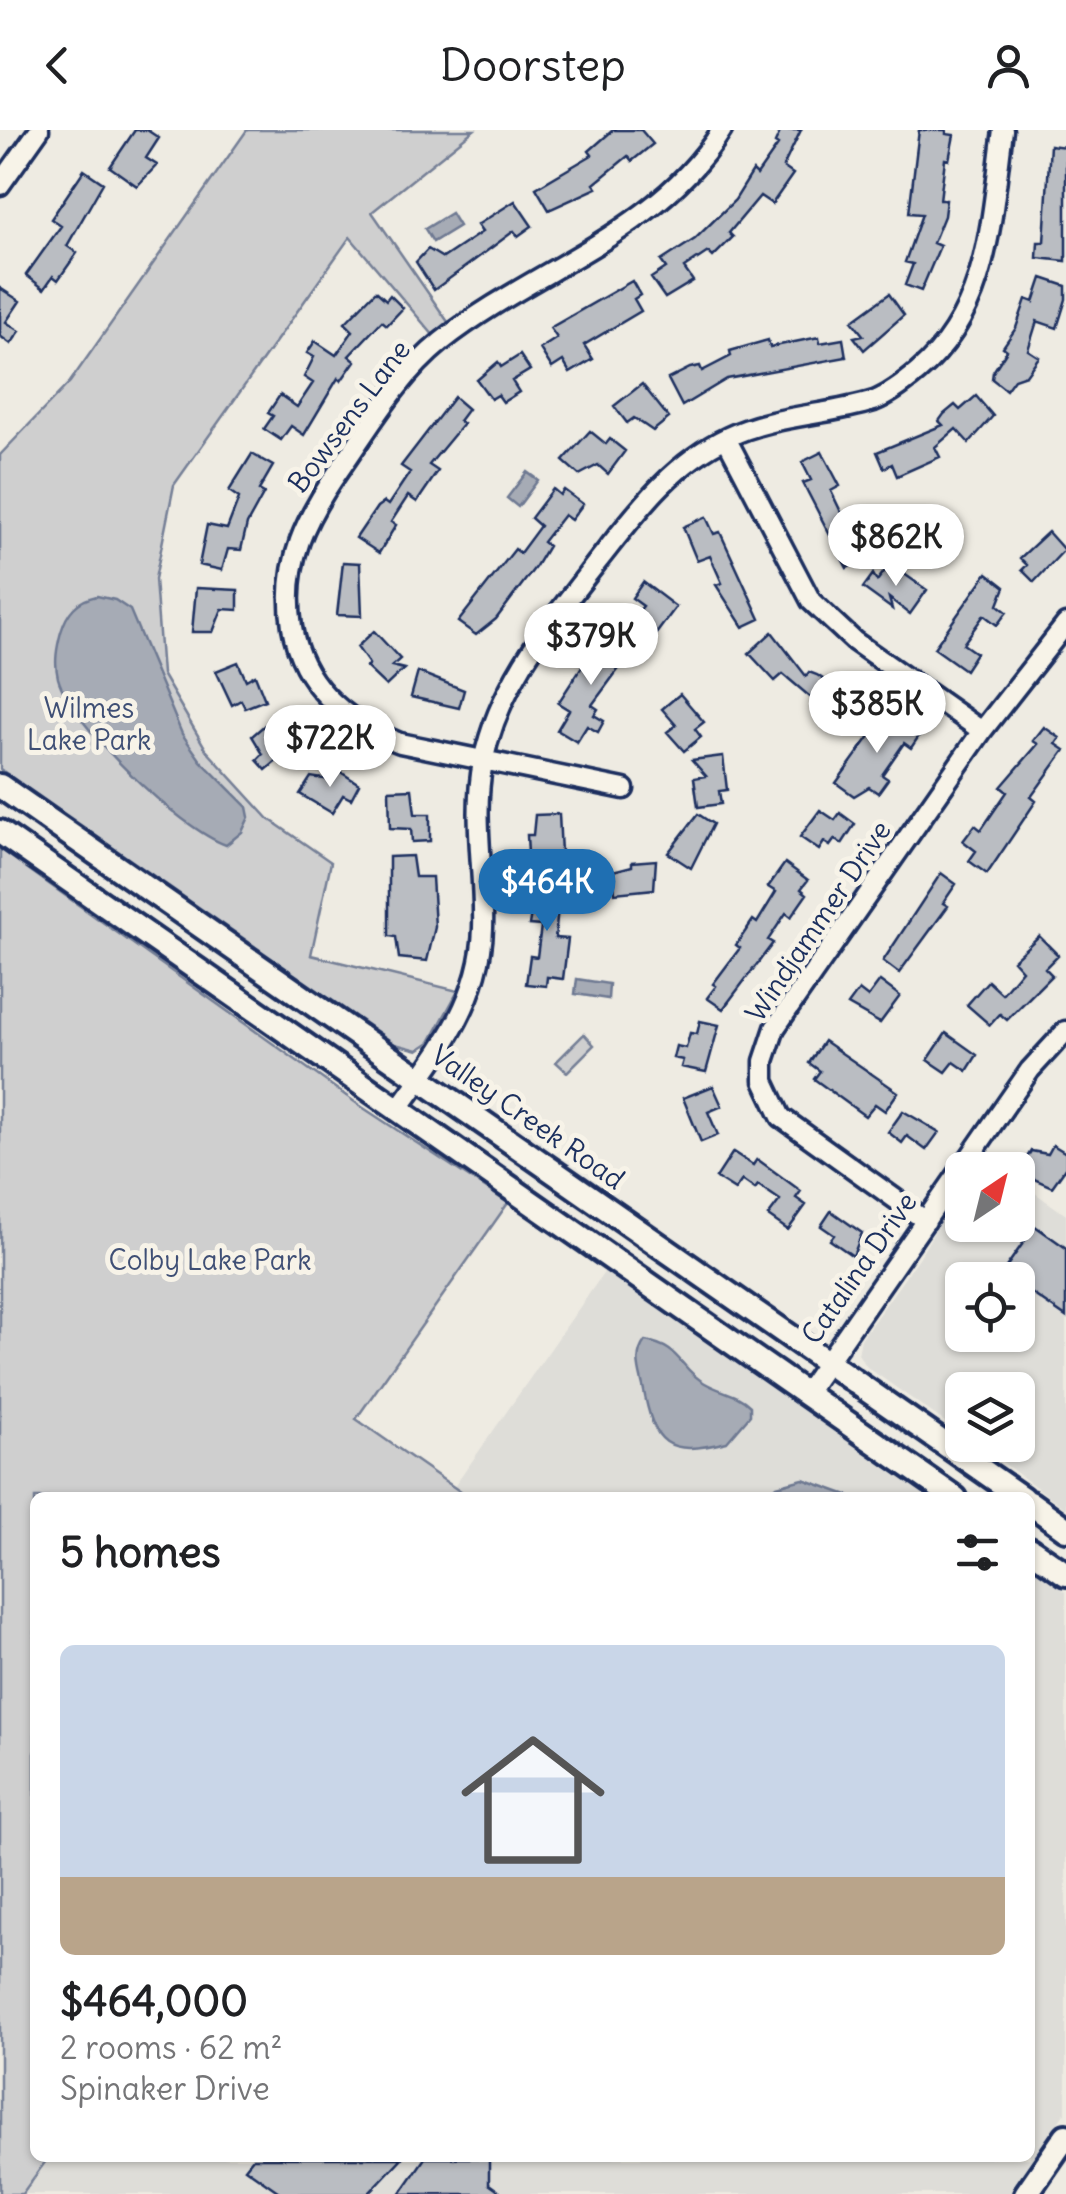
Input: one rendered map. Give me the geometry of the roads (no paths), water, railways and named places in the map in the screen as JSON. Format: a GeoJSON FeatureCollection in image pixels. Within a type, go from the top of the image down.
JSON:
{"type":"FeatureCollection","features":[{"type":"Feature","properties":{"kind":"main road","name":"Valley Creek Road"},"geometry":{"type":"LineString","coordinates":[[0,786],[1013,1492]]}},
{"type":"Feature","properties":{"kind":"main road"},"geometry":{"type":"LineString","coordinates":[[0,832],[947,1492]]}},
{"type":"Feature","properties":{"kind":"main road"},"geometry":{"type":"LineString","coordinates":[[1035,1507],[1066,1528]]}},
{"type":"Feature","properties":{"kind":"main road"},"geometry":{"type":"LineString","coordinates":[[1035,1553],[1066,1574]]}},
{"type":"Feature","properties":{"kind":"main road"},"geometry":{"type":"LineString","coordinates":[[1026,2194],[1066,2136]]}},
{"type":"Feature","properties":{"kind":"street"},"geometry":{"type":"LineString","coordinates":[[0,185],[39,130]]}},
{"type":"Feature","properties":{"kind":"street","name":"Bowsens Lane"},"geometry":{"type":"LineString","coordinates":[[624,789],[484,762],[371,732],[323,694],[294,637],[289,580],[302,528],[395,390],[425,356],[466,324],[657,205],[697,166],[722,130]]}},
{"type":"Feature","properties":{"kind":"street"},"geometry":{"type":"LineString","coordinates":[[398,1109],[453,1029],[480,964],[484,926],[477,819],[484,762],[511,682],[532,646],[654,490],[726,438],[762,424],[878,400],[930,361],[966,313],[978,284],[1003,130]]}},
{"type":"Feature","properties":{"kind":"street"},"geometry":{"type":"LineString","coordinates":[[726,438],[811,600],[833,625],[982,731]]}},
{"type":"Feature","properties":{"kind":"street","name":"Windjammer Drive"},"geometry":{"type":"LineString","coordinates":[[926,1221],[781,1117],[764,1081],[764,1061],[775,1028],[982,731],[1066,624]]}},
{"type":"Feature","properties":{"kind":"street","name":"Catalina Drive"},"geometry":{"type":"LineString","coordinates":[[806,1393],[1030,1070],[1066,1031]]}},
{"type":"Feature","properties":{"kind":"park label","name":"Wilmes Lake Park"},"geometry":{"type":"Point","coordinates":[89,724]}},
{"type":"Feature","properties":{"kind":"park label","name":"Colby Lake Park"},"geometry":{"type":"Point","coordinates":[210,1260]}}]}
